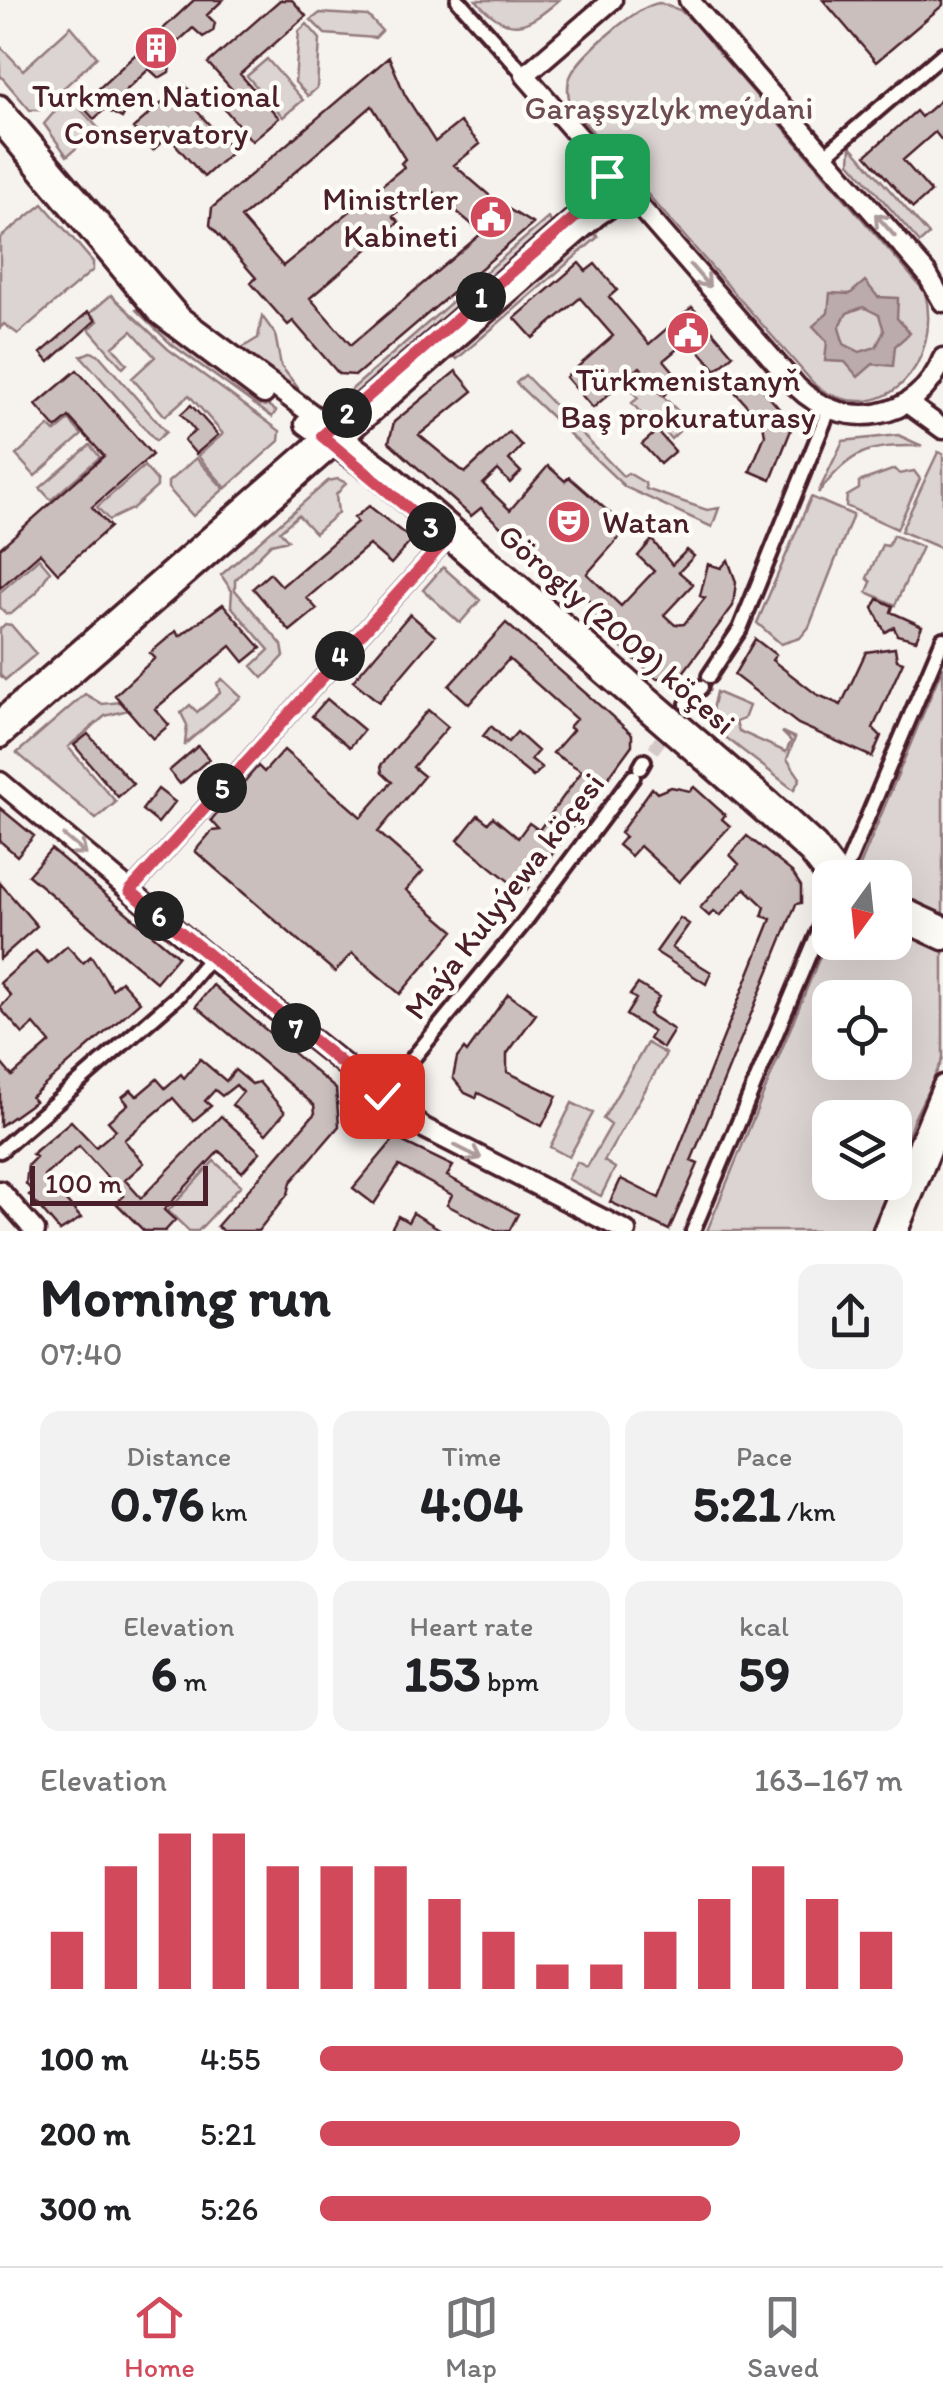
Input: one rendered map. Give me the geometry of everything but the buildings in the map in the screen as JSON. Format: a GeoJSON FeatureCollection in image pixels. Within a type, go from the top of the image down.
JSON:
{"type":"FeatureCollection","features":[{"type":"Feature","properties":{"kind":"street"},"geometry":{"type":"LineString","coordinates":[[458,0],[796,386],[829,410],[869,416],[907,403],[928,386],[943,358]]}},
{"type":"Feature","properties":{"kind":"street"},"geometry":{"type":"LineString","coordinates":[[525,75],[612,0]]}},
{"type":"Feature","properties":{"kind":"street"},"geometry":{"type":"LineString","coordinates":[[689,0],[927,274],[943,302]]}},
{"type":"Feature","properties":{"kind":"street"},"geometry":{"type":"LineString","coordinates":[[824,156],[943,54]]}},
{"type":"Feature","properties":{"kind":"street","name":"Görogly (2009) köçesi"},"geometry":{"type":"LineString","coordinates":[[0,105],[165,302],[332,436],[814,860]]}},
{"type":"Feature","properties":{"kind":"street","name":"Görogly (2009) köçesi"},"geometry":{"type":"LineString","coordinates":[[0,124],[157,312],[193,344],[382,466],[769,800],[829,860]]}},
{"type":"Feature","properties":{"kind":"street"},"geometry":{"type":"LineString","coordinates":[[0,738],[588,206],[606,184],[606,168]]}},
{"type":"Feature","properties":{"kind":"street"},"geometry":{"type":"LineString","coordinates":[[0,719],[610,206],[636,202]]}},
{"type":"Feature","properties":{"kind":"street"},"geometry":{"type":"LineString","coordinates":[[907,403],[943,429]]}},
{"type":"Feature","properties":{"kind":"street"},"geometry":{"type":"LineString","coordinates":[[697,692],[729,650],[829,410]]}},
{"type":"Feature","properties":{"kind":"street"},"geometry":{"type":"LineString","coordinates":[[130,891],[446,540]]}},
{"type":"Feature","properties":{"kind":"street"},"geometry":{"type":"LineString","coordinates":[[850,860],[943,638]]}},
{"type":"Feature","properties":{"kind":"street","name":"Maýa Kulyýewa köçesi"},"geometry":{"type":"LineString","coordinates":[[382,1096],[639,769]]}},
{"type":"Feature","properties":{"kind":"street"},"geometry":{"type":"LineString","coordinates":[[0,782],[382,1096],[450,1143],[626,1231]]}},
{"type":"Feature","properties":{"kind":"street"},"geometry":{"type":"LineString","coordinates":[[912,912],[943,926]]}},
{"type":"Feature","properties":{"kind":"street"},"geometry":{"type":"LineString","coordinates":[[912,926],[943,940]]}},
{"type":"Feature","properties":{"kind":"street"},"geometry":{"type":"LineString","coordinates":[[694,1231],[812,948]]}},
{"type":"Feature","properties":{"kind":"street"},"geometry":{"type":"LineString","coordinates":[[0,1151],[179,994],[210,958]]}},
{"type":"Feature","properties":{"kind":"street"},"geometry":{"type":"LineString","coordinates":[[883,1231],[943,1085]]}},
{"type":"Feature","properties":{"kind":"street"},"geometry":{"type":"LineString","coordinates":[[898,1231],[943,1120]]}},
{"type":"Feature","properties":{"kind":"street"},"geometry":{"type":"LineString","coordinates":[[0,1192],[34,1231]]}},
{"type":"Feature","properties":{"kind":"green space"},"geometry":{"type":"Polygon","coordinates":[[[476,0],[559,0],[537,17],[517,25],[498,20],[476,0]]]}},
{"type":"Feature","properties":{"kind":"green space","name":"Garaşsyzlyk meýdani"},"geometry":{"type":"Polygon","coordinates":[[[659,3],[680,10],[691,20],[925,292],[925,344],[916,366],[902,384],[884,396],[863,401],[840,398],[816,386],[571,107],[568,83],[577,66],[624,22],[659,3]]]}},
{"type":"Feature","properties":{"kind":"green space"},"geometry":{"type":"Polygon","coordinates":[[[320,13],[368,16],[382,31],[375,38],[325,34],[311,20],[320,13]]]}},
{"type":"Feature","properties":{"kind":"green space"},"geometry":{"type":"Polygon","coordinates":[[[307,24],[320,39],[317,88],[308,96],[295,82],[299,31],[307,24]]]}},
{"type":"Feature","properties":{"kind":"green space"},"geometry":{"type":"Polygon","coordinates":[[[71,26],[97,57],[40,110],[30,110],[0,75],[0,46],[23,70],[71,26]]]}},
{"type":"Feature","properties":{"kind":"green space"},"geometry":{"type":"Polygon","coordinates":[[[267,59],[303,100],[283,117],[247,76],[267,59]]]}},
{"type":"Feature","properties":{"kind":"green space"},"geometry":{"type":"Polygon","coordinates":[[[68,96],[99,129],[67,156],[44,124],[68,96]]]}},
{"type":"Feature","properties":{"kind":"green space"},"geometry":{"type":"Polygon","coordinates":[[[851,146],[929,235],[920,243],[850,162],[851,146]]]}},
{"type":"Feature","properties":{"kind":"green space"},"geometry":{"type":"Polygon","coordinates":[[[43,204],[93,262],[93,270],[18,334],[4,324],[0,328],[0,238],[43,204]]]}},
{"type":"Feature","properties":{"kind":"green space"},"geometry":{"type":"Polygon","coordinates":[[[548,218],[552,223],[354,394],[351,390],[548,218]]]}},
{"type":"Feature","properties":{"kind":"green space"},"geometry":{"type":"Polygon","coordinates":[[[594,233],[598,237],[457,359],[454,356],[594,233]]]}},
{"type":"Feature","properties":{"kind":"green space"},"geometry":{"type":"Polygon","coordinates":[[[111,295],[168,349],[280,431],[279,441],[226,488],[198,456],[223,434],[189,395],[165,416],[132,378],[155,357],[132,331],[113,347],[127,364],[123,368],[89,329],[98,321],[90,313],[111,295]]]}},
{"type":"Feature","properties":{"kind":"green space"},"geometry":{"type":"Polygon","coordinates":[[[140,305],[175,339],[276,411],[272,417],[171,344],[136,310],[140,305]]]}},
{"type":"Feature","properties":{"kind":"green space"},"geometry":{"type":"Polygon","coordinates":[[[262,316],[275,334],[281,366],[298,388],[295,390],[240,349],[258,338],[262,316]]]}},
{"type":"Feature","properties":{"kind":"green space"},"geometry":{"type":"Polygon","coordinates":[[[98,354],[166,432],[156,441],[81,356],[98,354]]]}},
{"type":"Feature","properties":{"kind":"green space"},"geometry":{"type":"Polygon","coordinates":[[[639,373],[689,422],[671,439],[659,425],[654,429],[651,425],[657,420],[653,415],[646,419],[632,403],[638,398],[626,384],[639,373]]]}},
{"type":"Feature","properties":{"kind":"green space"},"geometry":{"type":"Polygon","coordinates":[[[525,375],[623,476],[628,473],[645,483],[646,489],[707,510],[719,508],[712,527],[625,487],[516,383],[525,375]]]}},
{"type":"Feature","properties":{"kind":"green space"},"geometry":{"type":"Polygon","coordinates":[[[69,420],[82,435],[35,476],[16,455],[49,426],[55,432],[69,420]]]}},
{"type":"Feature","properties":{"kind":"green space"},"geometry":{"type":"Polygon","coordinates":[[[898,435],[922,446],[887,447],[862,453],[841,467],[818,493],[843,441],[898,435]]]}},
{"type":"Feature","properties":{"kind":"green space"},"geometry":{"type":"Polygon","coordinates":[[[90,445],[100,457],[51,500],[40,488],[90,445]]]}},
{"type":"Feature","properties":{"kind":"green space"},"geometry":{"type":"Polygon","coordinates":[[[938,452],[943,454],[943,549],[901,531],[938,452]]]}},
{"type":"Feature","properties":{"kind":"green space"},"geometry":{"type":"Polygon","coordinates":[[[196,458],[224,489],[193,516],[168,488],[168,482],[196,458]]]}},
{"type":"Feature","properties":{"kind":"green space"},"geometry":{"type":"Polygon","coordinates":[[[144,466],[157,481],[157,487],[132,509],[109,520],[97,507],[144,466]]]}},
{"type":"Feature","properties":{"kind":"green space"},"geometry":{"type":"Polygon","coordinates":[[[895,469],[900,474],[914,471],[920,479],[897,529],[846,506],[847,496],[859,489],[859,482],[895,469]]]}},
{"type":"Feature","properties":{"kind":"green space"},"geometry":{"type":"Polygon","coordinates":[[[338,479],[346,483],[336,495],[338,513],[315,533],[298,515],[280,531],[288,540],[271,544],[235,580],[235,590],[282,645],[284,656],[263,678],[252,666],[269,650],[231,606],[232,591],[221,575],[328,481],[338,479]]]}},
{"type":"Feature","properties":{"kind":"green space"},"geometry":{"type":"Polygon","coordinates":[[[811,497],[853,515],[809,627],[800,638],[781,644],[757,623],[811,497]]]}},
{"type":"Feature","properties":{"kind":"green space"},"geometry":{"type":"Polygon","coordinates":[[[893,535],[922,547],[895,605],[867,592],[871,582],[867,578],[882,545],[888,546],[893,535]]]}},
{"type":"Feature","properties":{"kind":"green space"},"geometry":{"type":"Polygon","coordinates":[[[39,558],[50,571],[36,593],[6,614],[0,607],[0,592],[39,558]]]}},
{"type":"Feature","properties":{"kind":"green space"},"geometry":{"type":"Polygon","coordinates":[[[443,567],[480,600],[460,623],[423,590],[443,567]]]}},
{"type":"Feature","properties":{"kind":"green space"},"geometry":{"type":"Polygon","coordinates":[[[11,625],[36,654],[5,680],[0,675],[0,629],[11,625]]]}},
{"type":"Feature","properties":{"kind":"green space"},"geometry":{"type":"Polygon","coordinates":[[[943,666],[943,914],[912,900],[912,860],[862,860],[943,666]]]}},
{"type":"Feature","properties":{"kind":"green space"},"geometry":{"type":"Polygon","coordinates":[[[222,679],[241,697],[185,744],[187,725],[181,713],[190,705],[197,712],[220,693],[217,683],[222,679]]]}},
{"type":"Feature","properties":{"kind":"green space"},"geometry":{"type":"Polygon","coordinates":[[[716,692],[749,706],[744,719],[736,722],[739,731],[786,752],[791,741],[782,732],[795,738],[787,759],[800,778],[794,790],[720,733],[711,714],[716,692]]]}},
{"type":"Feature","properties":{"kind":"green space"},"geometry":{"type":"Polygon","coordinates":[[[85,694],[102,704],[121,702],[128,710],[105,716],[68,747],[116,802],[96,819],[17,753],[85,694]]]}},
{"type":"Feature","properties":{"kind":"green space"},"geometry":{"type":"Polygon","coordinates":[[[912,936],[943,949],[943,1059],[912,1124],[912,1100],[812,1100],[812,1200],[886,1200],[873,1231],[707,1231],[818,960],[912,960],[912,936]]]}},
{"type":"Feature","properties":{"kind":"green space"},"geometry":{"type":"Polygon","coordinates":[[[647,1043],[666,1054],[604,1161],[615,1168],[601,1196],[568,1179],[577,1162],[587,1167],[611,1125],[603,1119],[647,1043]]]}},
{"type":"Feature","properties":{"kind":"green space"},"geometry":{"type":"Polygon","coordinates":[[[572,1103],[593,1113],[569,1157],[550,1147],[572,1103]]]}},
{"type":"Feature","properties":{"kind":"green space"},"geometry":{"type":"Polygon","coordinates":[[[214,1161],[241,1185],[198,1231],[189,1231],[168,1211],[214,1161]]]}},
{"type":"Feature","properties":{"kind":"shaded area"},"geometry":{"type":"Polygon","coordinates":[[[865,281],[878,297],[898,298],[897,318],[910,333],[895,346],[893,366],[873,364],[858,377],[845,362],[825,361],[827,341],[813,326],[828,313],[830,293],[850,294],[865,281]],[[863,307],[847,313],[839,328],[844,344],[860,352],[876,347],[884,331],[879,315],[863,307]]]}},
{"type":"Feature","properties":{"kind":"tunnel"},"geometry":{"type":"LineString","coordinates":[[653,750],[687,704]]}},
{"type":"Feature","properties":{"kind":"place","name":"Turkmen National Conservatory"},"geometry":{"type":"Point","coordinates":[156,48]}},
{"type":"Feature","properties":{"kind":"place","name":"Ministrler Kabineti"},"geometry":{"type":"Point","coordinates":[491,217]}},
{"type":"Feature","properties":{"kind":"place","name":"Türkmenistanyň Baş prokuraturasy"},"geometry":{"type":"Point","coordinates":[688,333]}},
{"type":"Feature","properties":{"kind":"place","name":"Watan"},"geometry":{"type":"Point","coordinates":[569,522]}},
{"type":"Feature","properties":{"kind":"route"},"geometry":{"type":"LineString","coordinates":[[382,1096],[130,891],[446,540],[374,475],[322,436],[588,206],[606,184],[607,176]]}}]}
